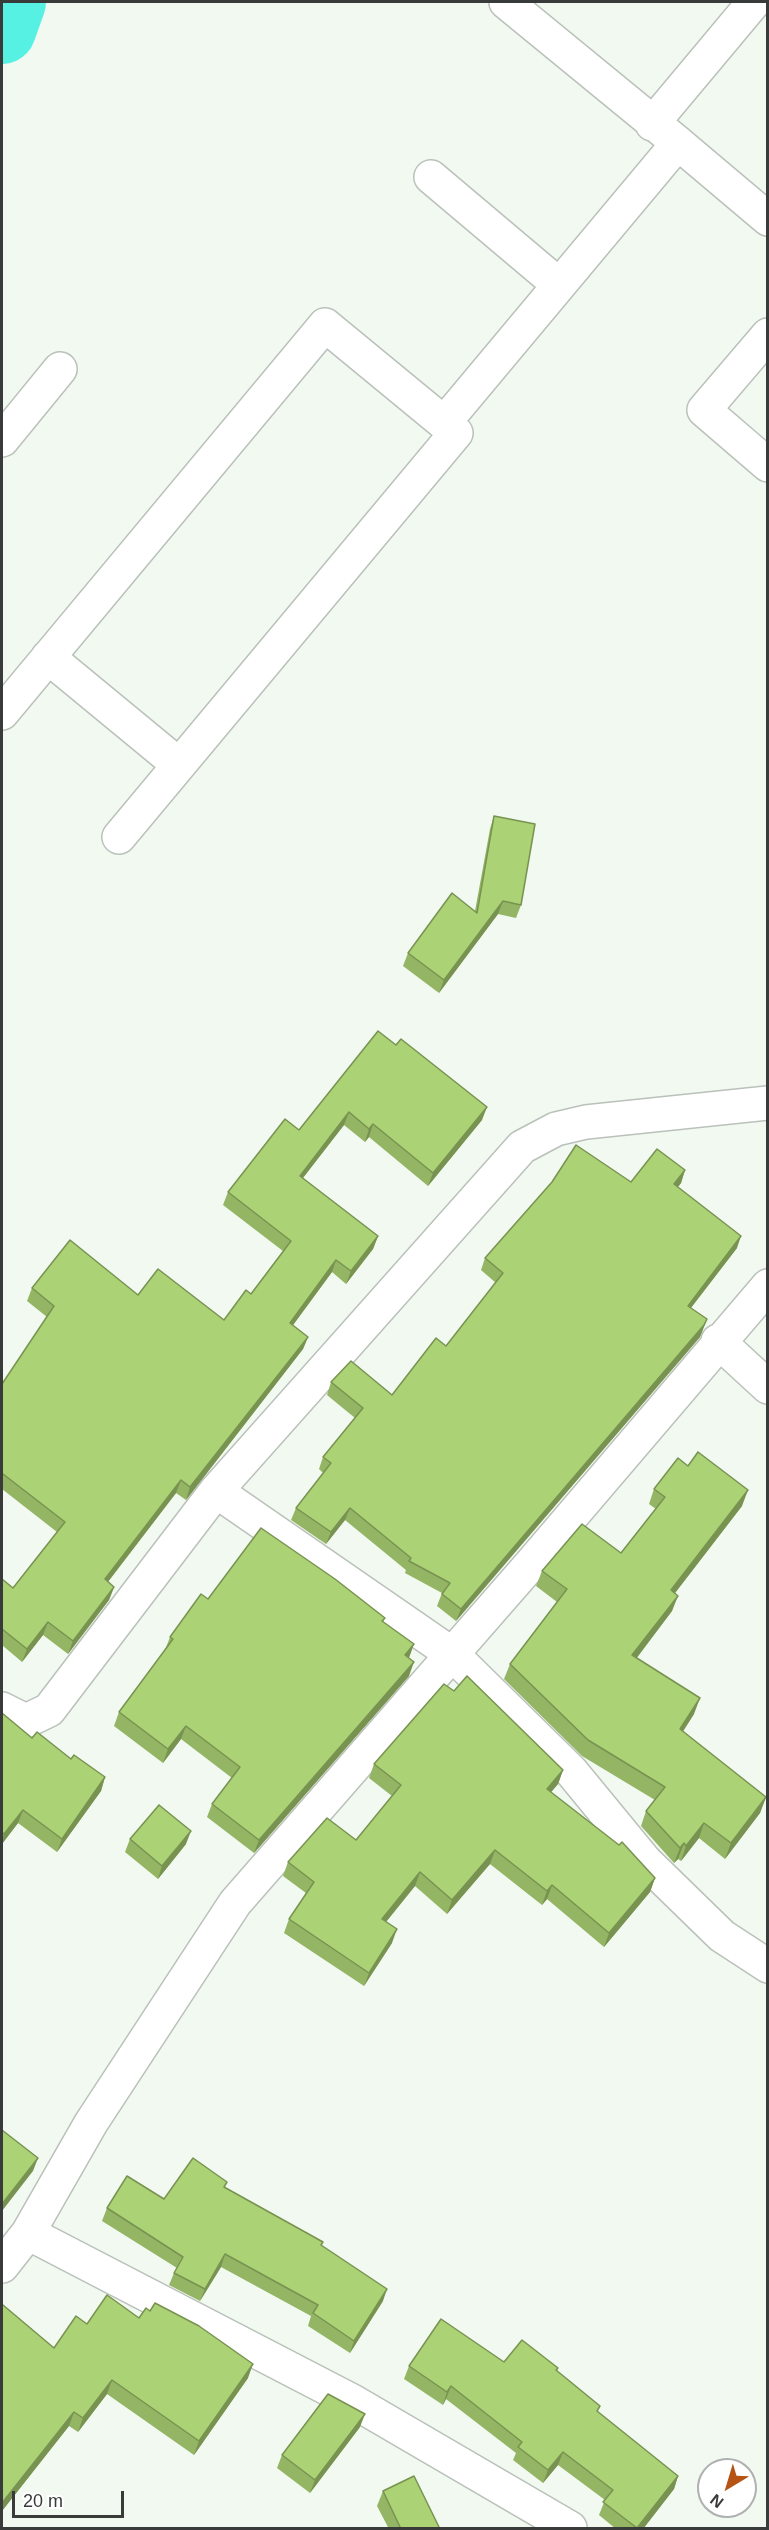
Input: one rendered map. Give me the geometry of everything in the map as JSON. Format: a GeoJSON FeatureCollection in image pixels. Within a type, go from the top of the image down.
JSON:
{"type":"FeatureCollection","features":[{"type":"Feature","properties":{"kind":"street"},"geometry":{"type":"LineString","coordinates":[[444,423],[559,285],[754,2]]}},
{"type":"Feature","properties":{"kind":"street"},"geometry":{"type":"LineString","coordinates":[[515,4],[768,219]]}},
{"type":"Feature","properties":{"kind":"street"},"geometry":{"type":"LineString","coordinates":[[430,177],[559,285]]}},
{"type":"Feature","properties":{"kind":"street"},"geometry":{"type":"LineString","coordinates":[[2,713],[325,325],[456,433],[119,837]]}},
{"type":"Feature","properties":{"kind":"street"},"geometry":{"type":"LineString","coordinates":[[768,335],[704,410],[768,465]]}},
{"type":"Feature","properties":{"kind":"street"},"geometry":{"type":"LineString","coordinates":[[2,440],[60,369]]}},
{"type":"Feature","properties":{"kind":"street"},"geometry":{"type":"LineString","coordinates":[[48,657],[179,765]]}},
{"type":"Feature","properties":{"kind":"street"},"geometry":{"type":"LineString","coordinates":[[2,1709],[26,1721],[49,1710],[216,1491],[522,1147],[556,1129],[586,1122],[768,1103]]}},
{"type":"Feature","properties":{"kind":"street"},"geometry":{"type":"LineString","coordinates":[[2,2266],[28,2233],[91,2123],[235,1903],[452,1654],[718,1341],[750,1309],[768,1286]]}},
{"type":"Feature","properties":{"kind":"street"},"geometry":{"type":"LineString","coordinates":[[718,1341],[768,1387]]}},
{"type":"Feature","properties":{"kind":"street"},"geometry":{"type":"LineString","coordinates":[[216,1491],[452,1654],[571,1771],[645,1861],[722,1936],[768,1966]]}},
{"type":"Feature","properties":{"kind":"street"},"geometry":{"type":"LineString","coordinates":[[28,2233],[354,2402],[570,2529]]}},
{"type":"Feature","properties":{"kind":"building"},"geometry":{"type":"Polygon","coordinates":[[[494,816],[535,824],[521,905],[503,901],[444,980],[408,953],[452,893],[477,913],[494,816]]]}},
{"type":"Feature","properties":{"kind":"building"},"geometry":{"type":"Polygon","coordinates":[[[378,1031],[396,1045],[401,1039],[487,1107],[433,1173],[373,1124],[369,1129],[349,1112],[300,1176],[378,1236],[351,1271],[336,1260],[290,1323],[308,1337],[190,1487],[181,1480],[105,1579],[114,1587],[73,1641],[48,1622],[27,1649],[2,1629],[2,1579],[13,1588],[65,1522],[3,1474],[2,1476],[2,1384],[54,1306],[32,1288],[70,1240],[138,1295],[158,1269],[224,1320],[246,1290],[251,1294],[291,1241],[228,1192],[285,1119],[299,1130],[378,1031]]]}},
{"type":"Feature","properties":{"kind":"building"},"geometry":{"type":"Polygon","coordinates":[[[576,1145],[631,1182],[657,1149],[685,1170],[674,1184],[741,1236],[688,1306],[707,1319],[704,1325],[461,1609],[442,1594],[450,1583],[409,1561],[411,1558],[350,1508],[331,1532],[296,1508],[331,1463],[323,1457],[363,1408],[331,1382],[351,1361],[392,1395],[436,1338],[446,1346],[503,1273],[485,1258],[552,1182],[576,1145]]]}},
{"type":"Feature","properties":{"kind":"building"},"geometry":{"type":"Polygon","coordinates":[[[698,1452],[748,1490],[671,1590],[678,1596],[632,1655],[700,1698],[680,1729],[766,1797],[731,1843],[704,1823],[686,1846],[684,1843],[680,1848],[646,1811],[665,1787],[588,1740],[510,1664],[567,1589],[542,1571],[582,1524],[621,1553],[665,1497],[654,1489],[678,1458],[688,1466],[698,1452]]]}},
{"type":"Feature","properties":{"kind":"building"},"geometry":{"type":"Polygon","coordinates":[[[261,1528],[335,1579],[385,1618],[382,1621],[414,1644],[405,1655],[414,1662],[259,1840],[212,1804],[240,1767],[186,1726],[168,1749],[119,1712],[173,1639],[170,1637],[201,1594],[208,1599],[261,1528]]]}},
{"type":"Feature","properties":{"kind":"building"},"geometry":{"type":"Polygon","coordinates":[[[467,1676],[563,1770],[547,1789],[619,1845],[622,1842],[655,1878],[609,1933],[552,1885],[547,1891],[495,1850],[452,1900],[420,1872],[382,1919],[397,1929],[369,1973],[289,1919],[314,1882],[288,1862],[327,1818],[356,1840],[401,1785],[374,1764],[444,1684],[454,1691],[467,1676]]]}},
{"type":"Feature","properties":{"kind":"building"},"geometry":{"type":"Polygon","coordinates":[[[2,1713],[32,1738],[37,1732],[71,1759],[74,1755],[105,1777],[62,1839],[23,1810],[4,1834],[2,1832],[2,1713]]]}},
{"type":"Feature","properties":{"kind":"building"},"geometry":{"type":"Polygon","coordinates":[[[159,1805],[191,1831],[162,1866],[130,1839],[159,1805]]]}},
{"type":"Feature","properties":{"kind":"building"},"geometry":{"type":"Polygon","coordinates":[[[2,2130],[38,2158],[2,2204],[2,2130]]]}},
{"type":"Feature","properties":{"kind":"building"},"geometry":{"type":"Polygon","coordinates":[[[193,2158],[227,2182],[224,2187],[323,2242],[321,2245],[387,2289],[354,2341],[313,2313],[318,2305],[225,2254],[205,2289],[174,2273],[183,2257],[107,2208],[127,2176],[164,2199],[193,2158]]]}},
{"type":"Feature","properties":{"kind":"building"},"geometry":{"type":"Polygon","coordinates":[[[107,2295],[139,2318],[146,2308],[150,2311],[155,2303],[199,2326],[253,2364],[199,2441],[112,2380],[83,2418],[74,2412],[2,2503],[2,2306],[54,2348],[76,2316],[87,2324],[107,2295]]]}},
{"type":"Feature","properties":{"kind":"building"},"geometry":{"type":"Polygon","coordinates":[[[441,2319],[504,2362],[522,2340],[558,2368],[556,2370],[600,2406],[597,2411],[678,2476],[637,2528],[603,2502],[613,2490],[563,2452],[548,2470],[518,2447],[522,2442],[451,2386],[447,2392],[409,2366],[441,2319]]]}},
{"type":"Feature","properties":{"kind":"building"},"geometry":{"type":"Polygon","coordinates":[[[328,2394],[365,2414],[315,2480],[282,2455],[328,2394]]]}},
{"type":"Feature","properties":{"kind":"building"},"geometry":{"type":"Polygon","coordinates":[[[414,2476],[440,2529],[401,2529],[383,2491],[414,2476]]]}},
{"type":"Feature","properties":{"kind":"waterway"},"geometry":{"type":"LineString","coordinates":[[2,30],[12,2]]}}]}
